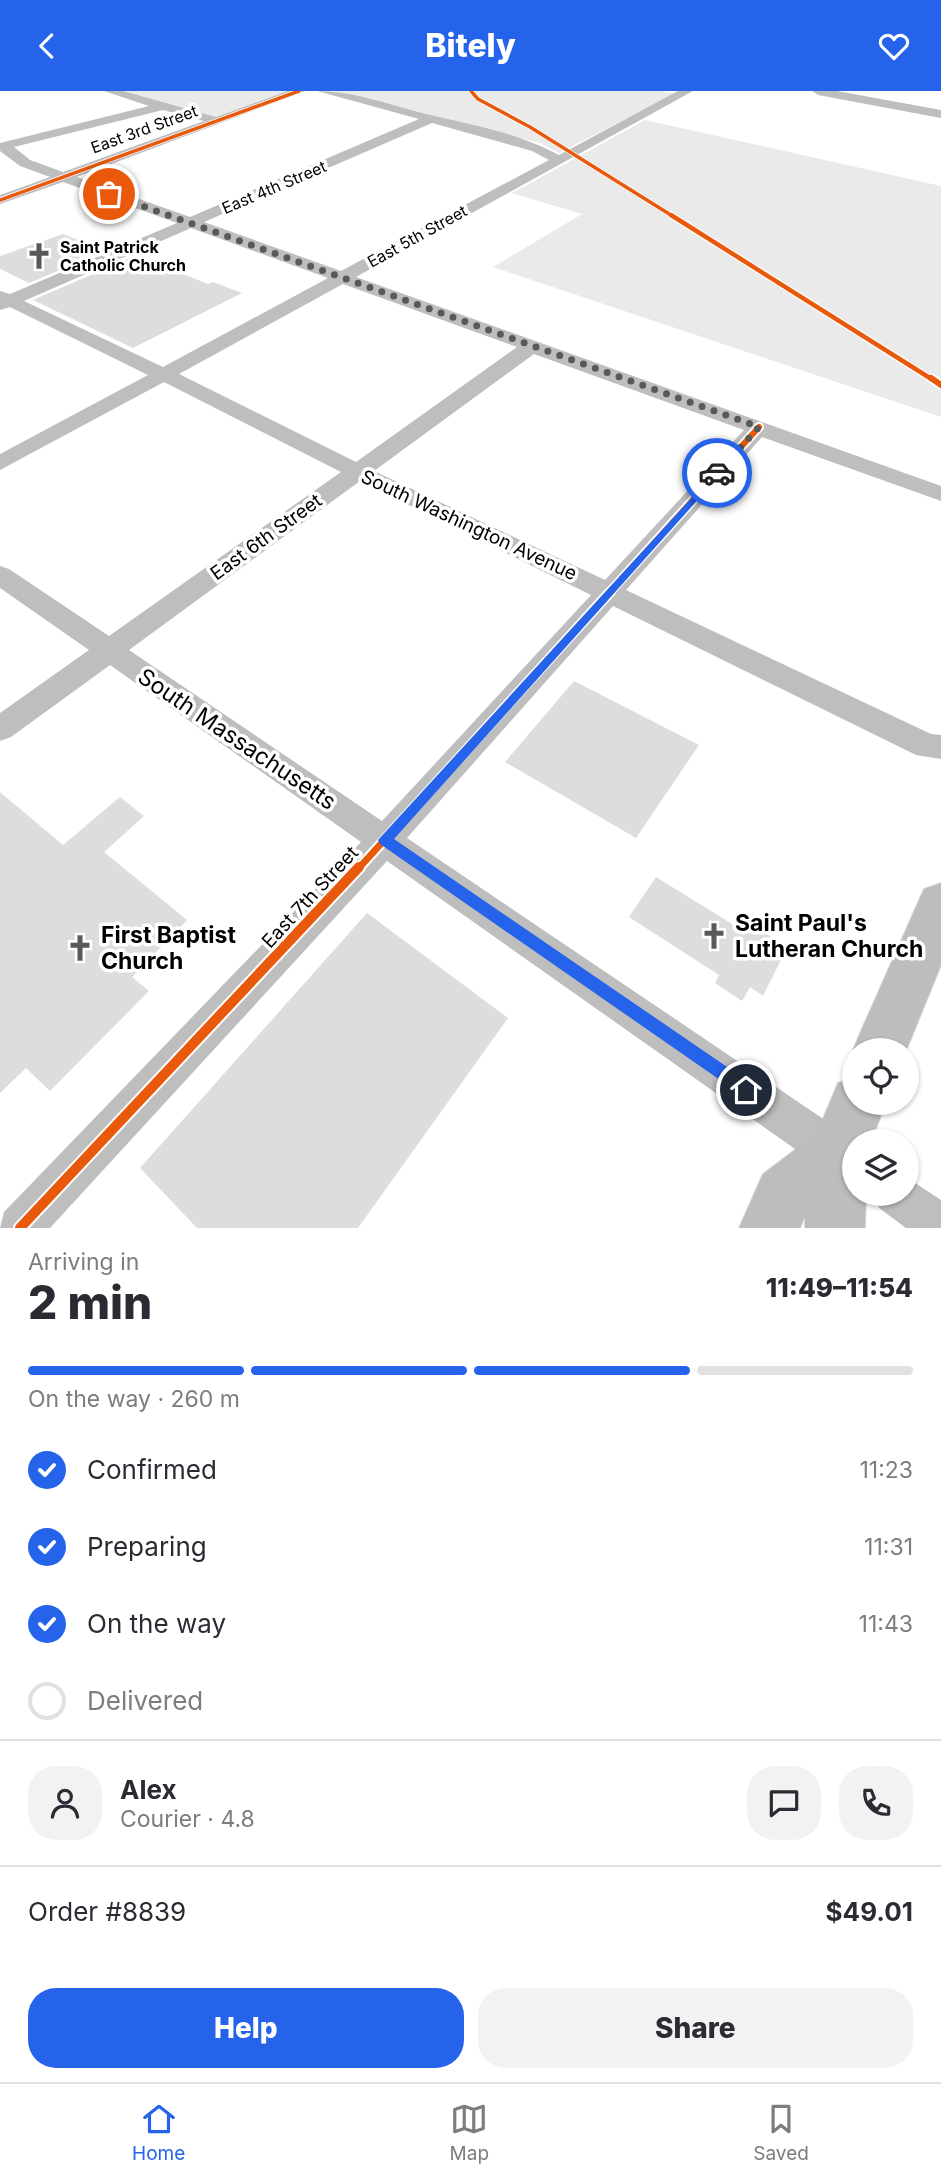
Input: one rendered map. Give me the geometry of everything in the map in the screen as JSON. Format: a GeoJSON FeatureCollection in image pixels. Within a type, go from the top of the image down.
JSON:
{"type":"FeatureCollection","features":[{"type":"Feature","properties":{"kind":"highway"},"geometry":{"type":"LineString","coordinates":[[885,1038],[941,905]]}},
{"type":"Feature","properties":{"kind":"highway"},"geometry":{"type":"LineString","coordinates":[[769,1228],[784,1195],[842,1146]]}},
{"type":"Feature","properties":{"kind":"highway"},"geometry":{"type":"LineString","coordinates":[[835,1228],[842,1184]]}},
{"type":"Feature","properties":{"kind":"street"},"geometry":{"type":"LineString","coordinates":[[110,91],[216,121]]}},
{"type":"Feature","properties":{"kind":"street","name":"East 3rd Street"},"geometry":{"type":"LineString","coordinates":[[0,200],[299,91]]}},
{"type":"Feature","properties":{"kind":"street"},"geometry":{"type":"LineString","coordinates":[[323,91],[433,118],[537,148],[558,160]]}},
{"type":"Feature","properties":{"kind":"street","name":"East 5th Street"},"geometry":{"type":"LineString","coordinates":[[0,463],[687,91]]}},
{"type":"Feature","properties":{"kind":"street"},"geometry":{"type":"LineString","coordinates":[[818,91],[845,93],[941,114]]}},
{"type":"Feature","properties":{"kind":"street"},"geometry":{"type":"LineString","coordinates":[[2,147],[163,106]]}},
{"type":"Feature","properties":{"kind":"street","name":"East 4th Street"},"geometry":{"type":"LineString","coordinates":[[3,301],[433,118]]}},
{"type":"Feature","properties":{"kind":"street"},"geometry":{"type":"LineString","coordinates":[[2,147],[25,163],[941,494]]}},
{"type":"Feature","properties":{"kind":"street","name":"South Washington Avenue"},"geometry":{"type":"LineString","coordinates":[[3,301],[255,418],[356,471],[927,746],[941,747]]}},
{"type":"Feature","properties":{"kind":"street","name":"East 6th Street"},"geometry":{"type":"LineString","coordinates":[[0,729],[532,346]]}},
{"type":"Feature","properties":{"kind":"street","name":"East 7th Street"},"geometry":{"type":"LineString","coordinates":[[20,1228],[385,840],[759,427]]}},
{"type":"Feature","properties":{"kind":"street","name":"South Massachusetts"},"geometry":{"type":"LineString","coordinates":[[0,575],[385,840],[842,1135]]}},
{"type":"Feature","properties":{"kind":"street"},"geometry":{"type":"LineString","coordinates":[[913,1206],[941,1226]]}},
{"type":"Feature","properties":{"kind":"shaded area"},"geometry":{"type":"Polygon","coordinates":[[[104,91],[291,91],[203,119],[104,91]]]}},
{"type":"Feature","properties":{"kind":"shaded area"},"geometry":{"type":"Polygon","coordinates":[[[333,91],[662,91],[675,94],[559,153],[540,143],[333,91]]]}},
{"type":"Feature","properties":{"kind":"shaded area"},"geometry":{"type":"Polygon","coordinates":[[[645,120],[941,186],[941,417],[493,267],[582,214],[512,193],[645,120]]]}},
{"type":"Feature","properties":{"kind":"building","name":"Saint Patrick Catholic Church"},"geometry":{"type":"Polygon","coordinates":[[[63,234],[105,251],[29,283],[0,269],[0,256],[63,234]]]}},
{"type":"Feature","properties":{"kind":"building"},"geometry":{"type":"Polygon","coordinates":[[[137,255],[208,284],[213,282],[242,293],[133,348],[33,300],[137,255]]]}},
{"type":"Feature","properties":{"kind":"building"},"geometry":{"type":"Polygon","coordinates":[[[574,681],[699,745],[636,838],[505,762],[574,681]]]}},
{"type":"Feature","properties":{"kind":"building","name":"First Baptist Church"},"geometry":{"type":"Polygon","coordinates":[[[0,792],[63,845],[120,797],[144,816],[104,852],[187,920],[132,977],[149,991],[50,1091],[26,1068],[0,1093],[0,792]]]}},
{"type":"Feature","properties":{"kind":"building","name":"Saint Paul's Lutheran Church"},"geometry":{"type":"Polygon","coordinates":[[[656,877],[745,932],[750,924],[778,941],[771,951],[782,958],[763,996],[750,987],[742,1001],[715,983],[719,975],[629,917],[656,877]]]}},
{"type":"Feature","properties":{"kind":"building"},"geometry":{"type":"Polygon","coordinates":[[[367,913],[508,1018],[358,1228],[197,1228],[140,1168],[367,913]]]}},
{"type":"Feature","properties":{"kind":"cycle path"},"geometry":{"type":"LineString","coordinates":[[0,200],[299,91]]}},
{"type":"Feature","properties":{"kind":"cycle path"},"geometry":{"type":"LineString","coordinates":[[471,91],[478,99],[530,127],[941,385]]}},
{"type":"Feature","properties":{"kind":"cycle path"},"geometry":{"type":"LineString","coordinates":[[20,1228],[385,840],[759,427]]}},
{"type":"Feature","properties":{"kind":"way so far"},"geometry":{"type":"LineString","coordinates":[[109,194],[759,427],[717,473]]}},
{"type":"Feature","properties":{"kind":"place","name":"Saint Patrick Catholic Church"},"geometry":{"type":"Point","coordinates":[39,256]}},
{"type":"Feature","properties":{"kind":"place","name":"Saint Paul's Lutheran Church"},"geometry":{"type":"Point","coordinates":[714,936]}},
{"type":"Feature","properties":{"kind":"place","name":"First Baptist Church"},"geometry":{"type":"Point","coordinates":[80,948]}},
{"type":"Feature","properties":{"kind":"route"},"geometry":{"type":"LineString","coordinates":[[717,473],[385,840],[746,1090]]}}]}
